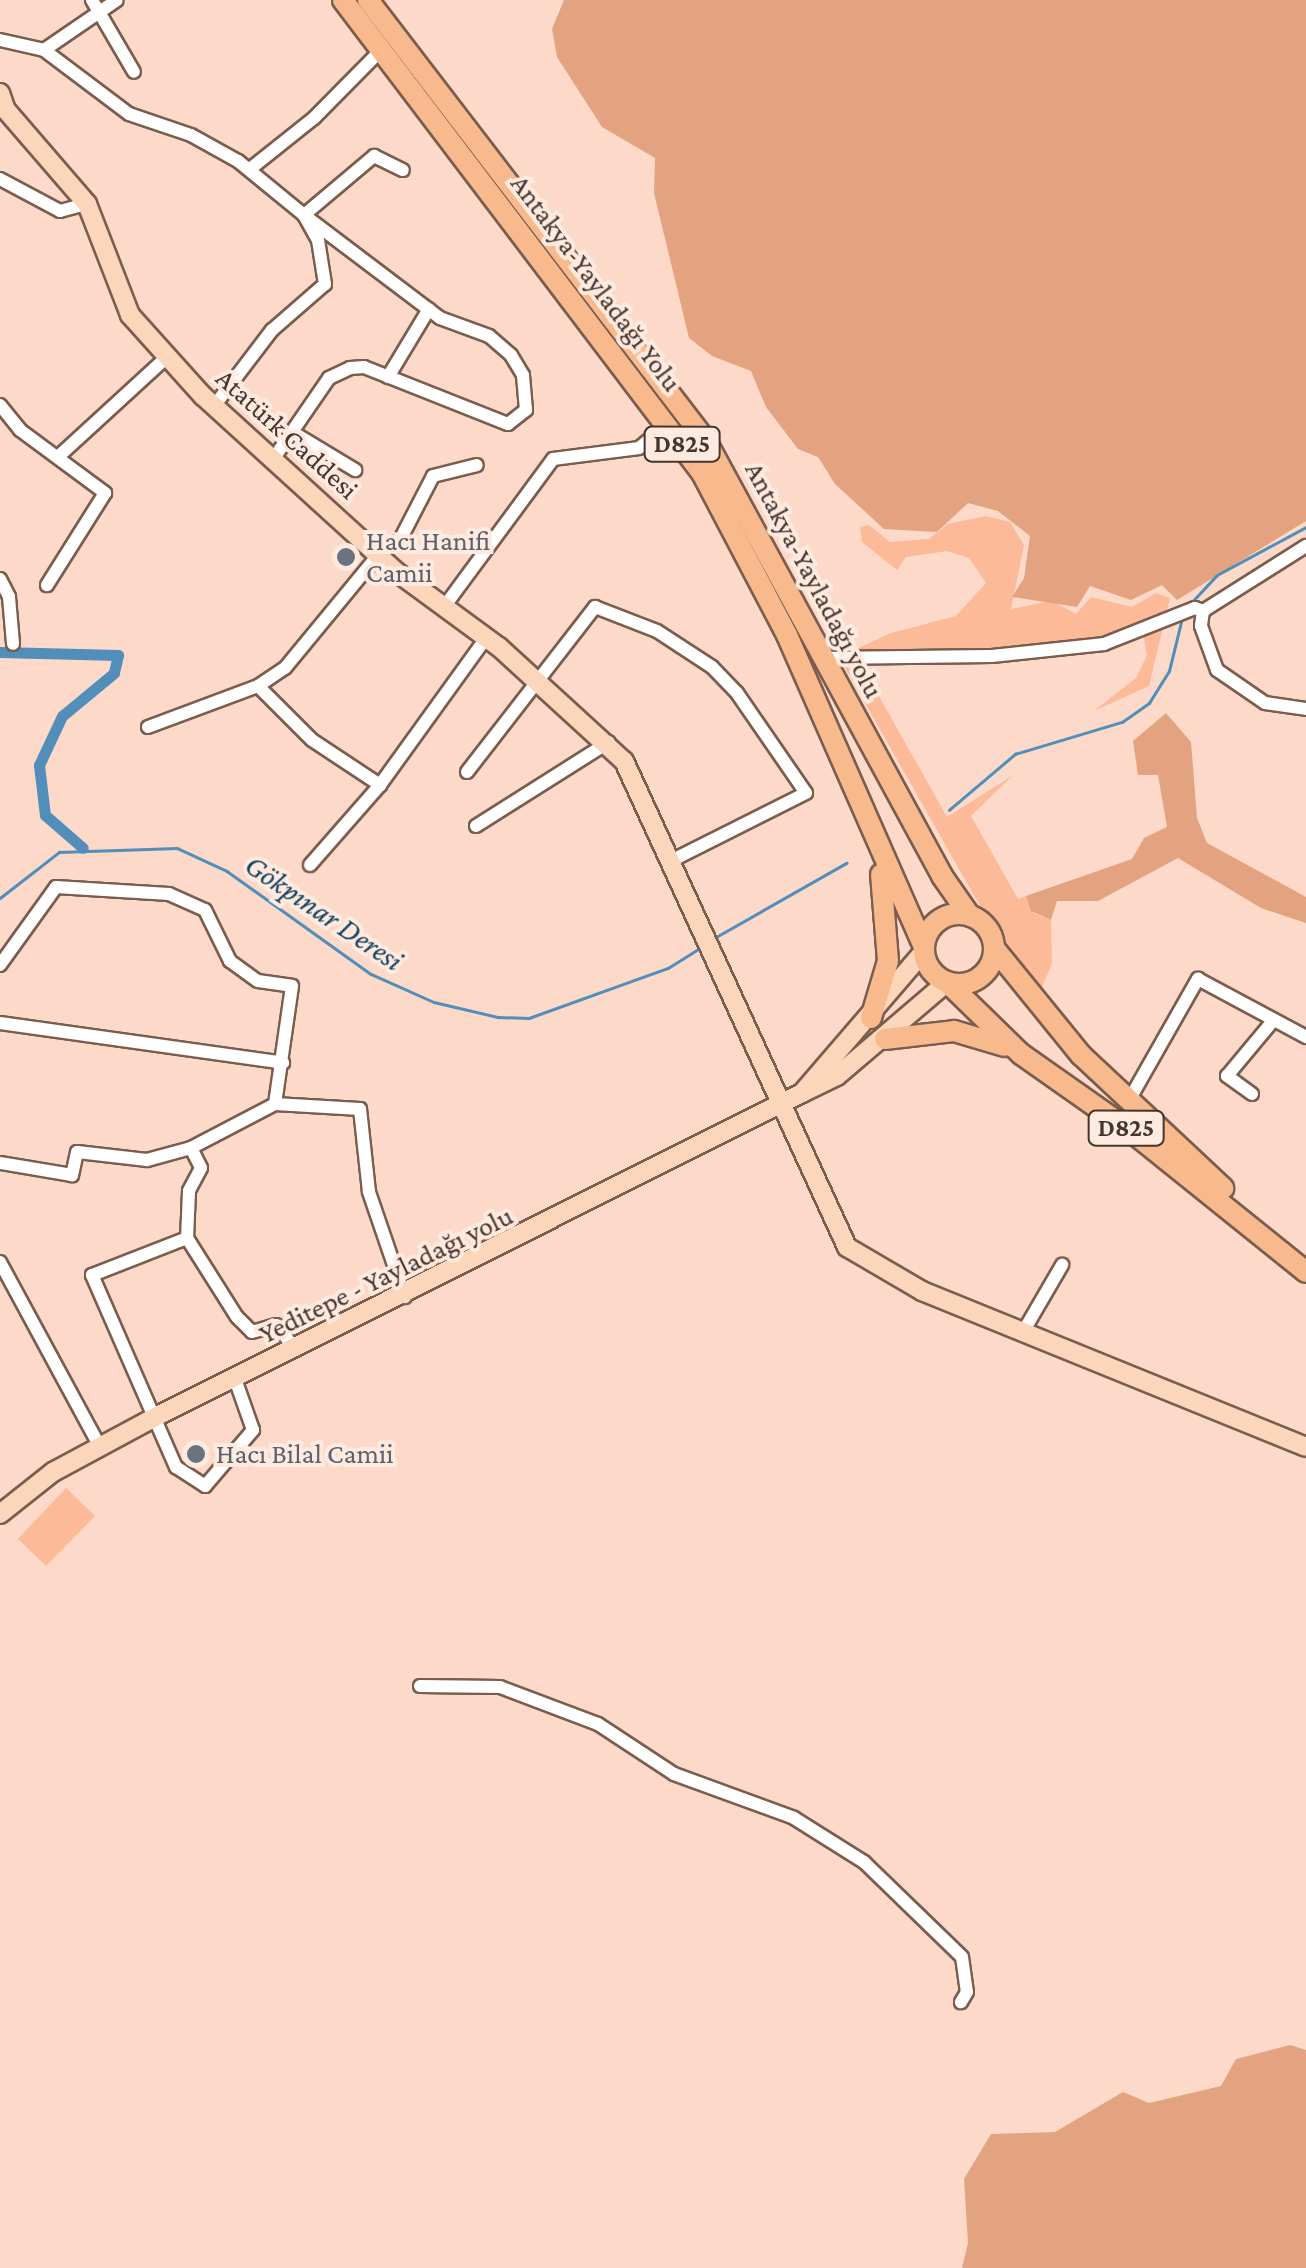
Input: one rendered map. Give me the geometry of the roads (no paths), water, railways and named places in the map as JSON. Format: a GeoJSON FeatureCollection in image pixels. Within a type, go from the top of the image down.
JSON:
{"type":"FeatureCollection","features":[{"type":"Feature","properties":{"kind":"highway","name":"Antakya-Yayladağı Yolu"},"geometry":{"type":"LineString","coordinates":[[342,0],[668,424],[771,602],[876,847],[925,948]]}},
{"type":"Feature","properties":{"kind":"highway","name":"Antakya-Yayladağı yolu"},"geometry":{"type":"LineString","coordinates":[[368,0],[706,440],[970,916]]}},
{"type":"Feature","properties":{"kind":"highway"},"geometry":{"type":"LineString","coordinates":[[871,1018],[888,961],[887,901],[876,847]]}},
{"type":"Feature","properties":{"kind":"highway"},"geometry":{"type":"LineString","coordinates":[[970,916],[987,928],[994,948],[978,978],[947,982],[929,966],[925,948],[940,920],[970,916]]}},
{"type":"Feature","properties":{"kind":"highway","name":"D825"},"geometry":{"type":"LineString","coordinates":[[994,948],[1052,1022],[1128,1102],[1306,1255]]}},
{"type":"Feature","properties":{"kind":"highway","name":"D825"},"geometry":{"type":"LineString","coordinates":[[947,982],[1021,1054],[1132,1132],[1306,1272]]}},
{"type":"Feature","properties":{"kind":"highway"},"geometry":{"type":"LineString","coordinates":[[885,1039],[954,1031],[1021,1054]]}},
{"type":"Feature","properties":{"kind":"main road","name":"Atatürk Caddesi"},"geometry":{"type":"LineString","coordinates":[[0,94],[6,110],[87,204],[130,315],[167,357],[214,406],[379,554],[610,741],[674,860],[847,1246],[888,1276],[1306,1448]]}},
{"type":"Feature","properties":{"kind":"main road","name":"Yeditepe - Yayladağı yolu"},"geometry":{"type":"LineString","coordinates":[[802,1094],[871,1018],[925,948]]}},
{"type":"Feature","properties":{"kind":"main road","name":"Yeditepe - Yayladağı yolu"},"geometry":{"type":"LineString","coordinates":[[0,1514],[53,1472],[157,1416],[405,1297],[802,1094],[885,1039],[947,982]]}},
{"type":"Feature","properties":{"kind":"street"},"geometry":{"type":"LineString","coordinates":[[92,0],[134,72]]}},
{"type":"Feature","properties":{"kind":"street"},"geometry":{"type":"LineString","coordinates":[[44,50],[117,0]]}},
{"type":"Feature","properties":{"kind":"street"},"geometry":{"type":"LineString","coordinates":[[0,40],[44,50],[129,114],[191,134],[250,169],[429,309],[459,329],[489,336],[512,354],[522,375],[526,410],[508,424],[364,366],[342,370],[274,458]]}},
{"type":"Feature","properties":{"kind":"street"},"geometry":{"type":"LineString","coordinates":[[250,169],[314,118],[382,48]]}},
{"type":"Feature","properties":{"kind":"street"},"geometry":{"type":"LineString","coordinates":[[304,215],[374,156],[403,170]]}},
{"type":"Feature","properties":{"kind":"street"},"geometry":{"type":"LineString","coordinates":[[0,180],[60,211],[87,204]]}},
{"type":"Feature","properties":{"kind":"street"},"geometry":{"type":"LineString","coordinates":[[214,406],[272,330],[324,284],[318,240],[304,215]]}},
{"type":"Feature","properties":{"kind":"street"},"geometry":{"type":"LineString","coordinates":[[388,377],[429,309]]}},
{"type":"Feature","properties":{"kind":"street"},"geometry":{"type":"LineString","coordinates":[[60,455],[167,357]]}},
{"type":"Feature","properties":{"kind":"street"},"geometry":{"type":"LineString","coordinates":[[0,404],[20,430],[60,455],[105,493],[47,585]]}},
{"type":"Feature","properties":{"kind":"street"},"geometry":{"type":"LineString","coordinates":[[444,607],[553,459],[640,448],[668,424]]}},
{"type":"Feature","properties":{"kind":"street"},"geometry":{"type":"LineString","coordinates":[[292,432],[355,470]]}},
{"type":"Feature","properties":{"kind":"street"},"geometry":{"type":"LineString","coordinates":[[148,727],[258,686],[285,668],[379,554],[400,540],[432,476],[477,465]]}},
{"type":"Feature","properties":{"kind":"street"},"geometry":{"type":"LineString","coordinates":[[824,658],[992,656],[1090,647],[1143,634],[1172,615],[1199,610],[1306,546]]}},
{"type":"Feature","properties":{"kind":"street"},"geometry":{"type":"LineString","coordinates":[[0,579],[9,596],[13,644]]}},
{"type":"Feature","properties":{"kind":"street"},"geometry":{"type":"LineString","coordinates":[[467,772],[594,607],[656,630],[712,667],[737,693],[806,792],[674,860]]}},
{"type":"Feature","properties":{"kind":"street"},"geometry":{"type":"LineString","coordinates":[[1199,610],[1217,670],[1265,703],[1306,709]]}},
{"type":"Feature","properties":{"kind":"street"},"geometry":{"type":"LineString","coordinates":[[310,865],[380,785],[486,638]]}},
{"type":"Feature","properties":{"kind":"street"},"geometry":{"type":"LineString","coordinates":[[258,686],[312,740],[380,785]]}},
{"type":"Feature","properties":{"kind":"street"},"geometry":{"type":"LineString","coordinates":[[476,826],[610,741]]}},
{"type":"Feature","properties":{"kind":"street"},"geometry":{"type":"LineString","coordinates":[[0,965],[56,887],[169,894],[205,910],[230,961],[258,981],[292,986],[274,1104]]}},
{"type":"Feature","properties":{"kind":"street"},"geometry":{"type":"LineString","coordinates":[[1128,1102],[1198,978],[1272,1022],[1306,1036]]}},
{"type":"Feature","properties":{"kind":"street"},"geometry":{"type":"LineString","coordinates":[[1252,1094],[1227,1076],[1272,1022]]}},
{"type":"Feature","properties":{"kind":"street"},"geometry":{"type":"LineString","coordinates":[[0,1023],[283,1063]]}},
{"type":"Feature","properties":{"kind":"street"},"geometry":{"type":"LineString","coordinates":[[0,1163],[72,1175],[77,1152],[147,1160],[191,1148],[274,1104],[360,1109],[369,1192],[405,1297]]}},
{"type":"Feature","properties":{"kind":"street"},"geometry":{"type":"LineString","coordinates":[[191,1148],[201,1168],[189,1192],[186,1238],[237,1317],[252,1332],[276,1325],[297,1350]]}},
{"type":"Feature","properties":{"kind":"street"},"geometry":{"type":"LineString","coordinates":[[186,1238],[92,1275],[157,1416],[176,1467],[205,1486],[215,1482],[253,1430],[236,1379]]}},
{"type":"Feature","properties":{"kind":"street"},"geometry":{"type":"LineString","coordinates":[[0,1262],[100,1446]]}},
{"type":"Feature","properties":{"kind":"street"},"geometry":{"type":"LineString","coordinates":[[1024,1332],[1062,1265]]}},
{"type":"Feature","properties":{"kind":"street"},"geometry":{"type":"LineString","coordinates":[[420,1686],[500,1687],[598,1724],[674,1774],[794,1818],[864,1862],[962,1957],[967,1992],[961,2002]]}},
{"type":"Feature","properties":{"kind":"waterway","name":"Gökpınar Deresi"},"geometry":{"type":"LineString","coordinates":[[1188,606],[1217,575],[1306,527]]}},
{"type":"Feature","properties":{"kind":"waterway","name":"Gökpınar Deresi"},"geometry":{"type":"LineString","coordinates":[[949,810],[1015,754],[1122,722],[1149,703],[1169,671],[1182,618]]}},
{"type":"Feature","properties":{"kind":"waterway"},"geometry":{"type":"LineString","coordinates":[[0,652],[118,655],[114,673],[62,716],[39,765],[45,815],[83,848]]}},
{"type":"Feature","properties":{"kind":"waterway","name":"Gökpınar Deresi"},"geometry":{"type":"LineString","coordinates":[[0,898],[59,852],[177,848],[227,871],[371,974],[434,1002],[498,1017],[529,1018],[668,968],[701,947]]}},
{"type":"Feature","properties":{"kind":"waterway","name":"Gökpınar Deresi"},"geometry":{"type":"LineString","coordinates":[[716,937],[846,863]]}},
{"type":"Feature","properties":{"kind":"place","name":"Hacı Hanifi Camii"},"geometry":{"type":"Point","coordinates":[346,557]}},
{"type":"Feature","properties":{"kind":"place","name":"Hacı Bilal Camii"},"geometry":{"type":"Point","coordinates":[196,1454]}}]}
